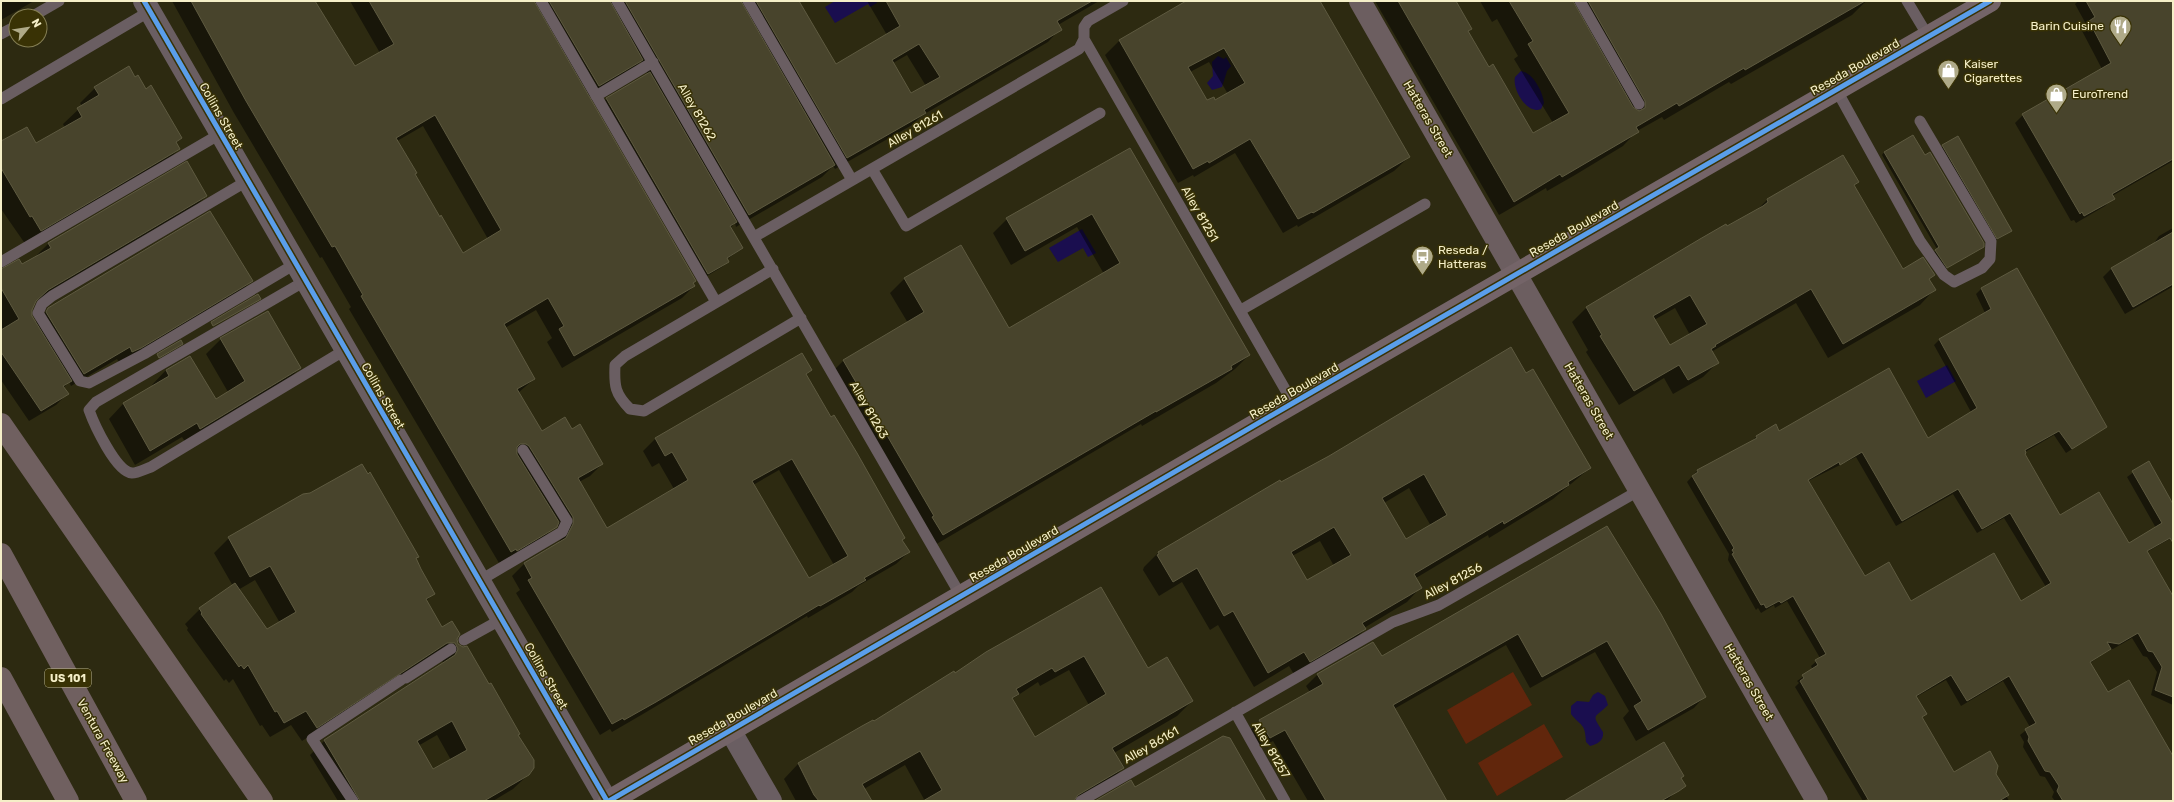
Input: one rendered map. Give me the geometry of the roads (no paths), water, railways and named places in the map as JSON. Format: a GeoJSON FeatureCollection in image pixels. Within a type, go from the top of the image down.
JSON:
{"type":"FeatureCollection","features":[{"type":"Feature","properties":{"kind":"highway"},"geometry":{"type":"LineString","coordinates":[[1,424],[262,801]]}},
{"type":"Feature","properties":{"kind":"highway","name":"Ventura Freeway"},"geometry":{"type":"LineString","coordinates":[[1,554],[136,801]]}},
{"type":"Feature","properties":{"kind":"highway"},"geometry":{"type":"LineString","coordinates":[[1,678],[68,801]]}},
{"type":"Feature","properties":{"kind":"main road","name":"Reseda Boulevard"},"geometry":{"type":"LineString","coordinates":[[608,801],[1293,403],[1990,1]]}},
{"type":"Feature","properties":{"kind":"street","name":"Hatteras Street"},"geometry":{"type":"LineString","coordinates":[[1360,1],[1817,801]]}},
{"type":"Feature","properties":{"kind":"street","name":"Collins Street"},"geometry":{"type":"LineString","coordinates":[[147,6],[300,273],[608,801]]}},
{"type":"Feature","properties":{"kind":"street"},"geometry":{"type":"LineString","coordinates":[[730,730],[771,801]]}},
{"type":"Feature","properties":{"kind":"lane"},"geometry":{"type":"LineString","coordinates":[[47,8],[59,1]]}},
{"type":"Feature","properties":{"kind":"lane"},"geometry":{"type":"LineString","coordinates":[[541,1],[716,302]]}},
{"type":"Feature","properties":{"kind":"lane","name":"Alley 81262"},"geometry":{"type":"LineString","coordinates":[[618,1],[754,237]]}},
{"type":"Feature","properties":{"kind":"lane"},"geometry":{"type":"LineString","coordinates":[[748,1],[852,180]]}},
{"type":"Feature","properties":{"kind":"lane"},"geometry":{"type":"LineString","coordinates":[[1084,38],[1084,27],[1088,21],[1123,1]]}},
{"type":"Feature","properties":{"kind":"lane"},"geometry":{"type":"LineString","coordinates":[[1580,1],[1639,104]]}},
{"type":"Feature","properties":{"kind":"lane"},"geometry":{"type":"LineString","coordinates":[[1907,1],[1928,36]]}},
{"type":"Feature","properties":{"kind":"lane"},"geometry":{"type":"LineString","coordinates":[[1,99],[147,6]]}},
{"type":"Feature","properties":{"kind":"lane","name":"Alley 81261"},"geometry":{"type":"LineString","coordinates":[[754,237],[1079,49],[1084,38]]}},
{"type":"Feature","properties":{"kind":"lane","name":"Alley 81251"},"geometry":{"type":"LineString","coordinates":[[1084,38],[1293,403]]}},
{"type":"Feature","properties":{"kind":"lane"},"geometry":{"type":"LineString","coordinates":[[596,96],[653,62]]}},
{"type":"Feature","properties":{"kind":"lane"},"geometry":{"type":"LineString","coordinates":[[1836,89],[1920,241],[1944,276],[1954,282],[1982,268],[1990,259],[1991,241],[1920,121]]}},
{"type":"Feature","properties":{"kind":"lane"},"geometry":{"type":"LineString","coordinates":[[872,169],[906,226],[1100,113]]}},
{"type":"Feature","properties":{"kind":"lane"},"geometry":{"type":"LineString","coordinates":[[1,262],[220,134]]}},
{"type":"Feature","properties":{"kind":"lane"},"geometry":{"type":"LineString","coordinates":[[247,181],[52,296],[42,304],[38,313],[80,381],[89,383],[300,273]]}},
{"type":"Feature","properties":{"kind":"lane"},"geometry":{"type":"LineString","coordinates":[[1240,310],[1425,204]]}},
{"type":"Feature","properties":{"kind":"lane","name":"Alley 81263"},"geometry":{"type":"LineString","coordinates":[[754,237],[961,596]]}},
{"type":"Feature","properties":{"kind":"lane"},"geometry":{"type":"LineString","coordinates":[[773,269],[639,346],[615,365],[614,382],[619,398],[630,409],[644,411],[801,318]]}},
{"type":"Feature","properties":{"kind":"lane"},"geometry":{"type":"LineString","coordinates":[[300,273],[96,402],[89,410],[97,432],[123,470],[132,473],[150,467],[345,350]]}},
{"type":"Feature","properties":{"kind":"lane"},"geometry":{"type":"LineString","coordinates":[[479,581],[556,536],[566,527],[567,521],[523,450]]}},
{"type":"Feature","properties":{"kind":"lane","name":"Alley 81256"},"geometry":{"type":"LineString","coordinates":[[1235,712],[1393,622],[1439,605],[1640,490]]}},
{"type":"Feature","properties":{"kind":"lane"},"geometry":{"type":"LineString","coordinates":[[464,640],[502,619]]}},
{"type":"Feature","properties":{"kind":"lane"},"geometry":{"type":"LineString","coordinates":[[353,801],[312,739],[451,649]]}},
{"type":"Feature","properties":{"kind":"lane","name":"Alley 86161"},"geometry":{"type":"LineString","coordinates":[[1081,801],[1235,712]]}},
{"type":"Feature","properties":{"kind":"lane","name":"Alley 81257"},"geometry":{"type":"LineString","coordinates":[[1235,712],[1285,801]]}},
{"type":"Feature","properties":{"kind":"place","name":"Barin Cuisine"},"geometry":{"type":"Point","coordinates":[2120,46]}},
{"type":"Feature","properties":{"kind":"place","name":"Kaiser Cigarettes"},"geometry":{"type":"Point","coordinates":[1949,90]}},
{"type":"Feature","properties":{"kind":"place","name":"EuroTrend"},"geometry":{"type":"Point","coordinates":[2057,114]}},
{"type":"Feature","properties":{"kind":"place","name":"Reseda / Hatteras"},"geometry":{"type":"Point","coordinates":[1422,276]}}]}
